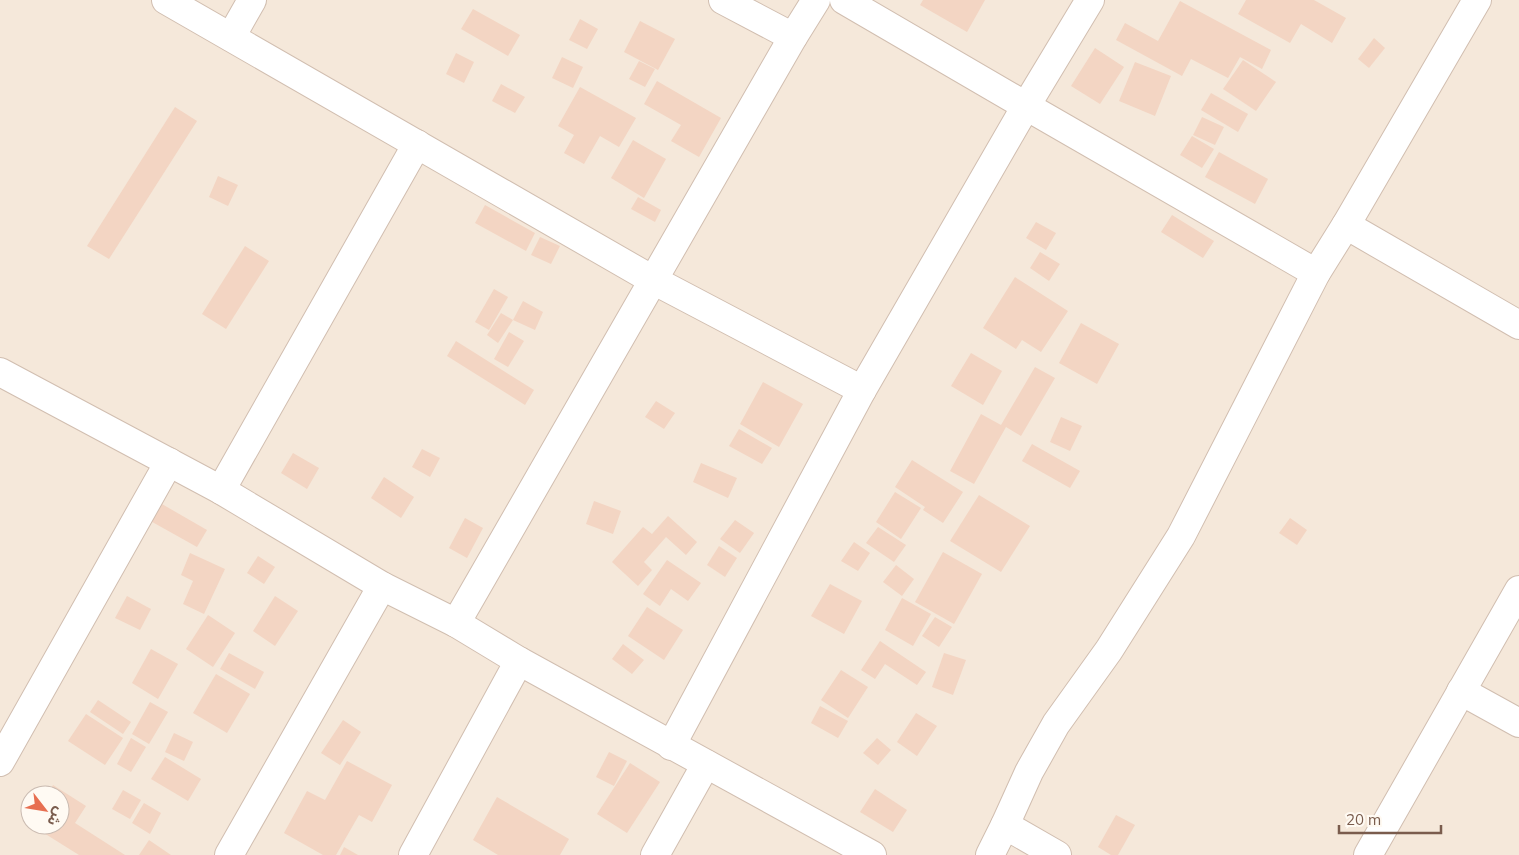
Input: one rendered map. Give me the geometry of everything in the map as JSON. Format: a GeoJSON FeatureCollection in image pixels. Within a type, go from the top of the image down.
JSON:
{"type":"FeatureCollection","features":[{"type":"Feature","properties":{"kind":"street"},"geometry":{"type":"LineString","coordinates":[[166,0],[653,280],[862,390]]}},
{"type":"Feature","properties":{"kind":"street"},"geometry":{"type":"LineString","coordinates":[[231,37],[252,0]]}},
{"type":"Feature","properties":{"kind":"street"},"geometry":{"type":"LineString","coordinates":[[723,0],[793,37]]}},
{"type":"Feature","properties":{"kind":"street"},"geometry":{"type":"LineString","coordinates":[[456,623],[816,0]]}},
{"type":"Feature","properties":{"kind":"street"},"geometry":{"type":"LineString","coordinates":[[844,0],[1316,273]]}},
{"type":"Feature","properties":{"kind":"street"},"geometry":{"type":"LineString","coordinates":[[671,746],[862,390],[1026,106],[1090,0]]}},
{"type":"Feature","properties":{"kind":"street"},"geometry":{"type":"LineString","coordinates":[[990,855],[1029,772],[1056,724],[1109,650],[1181,536],[1316,273],[1477,0]]}},
{"type":"Feature","properties":{"kind":"street"},"geometry":{"type":"LineString","coordinates":[[222,490],[416,144]]}},
{"type":"Feature","properties":{"kind":"street"},"geometry":{"type":"LineString","coordinates":[[1346,225],[1519,325]]}},
{"type":"Feature","properties":{"kind":"street"},"geometry":{"type":"LineString","coordinates":[[0,372],[222,490],[382,586],[456,623],[519,661],[671,746],[872,855]]}},
{"type":"Feature","properties":{"kind":"street"},"geometry":{"type":"LineString","coordinates":[[0,762],[169,462]]}},
{"type":"Feature","properties":{"kind":"street"},"geometry":{"type":"LineString","coordinates":[[229,855],[382,586]]}},
{"type":"Feature","properties":{"kind":"street"},"geometry":{"type":"LineString","coordinates":[[1368,855],[1519,590]]}},
{"type":"Feature","properties":{"kind":"street"},"geometry":{"type":"LineString","coordinates":[[413,855],[519,661]]}},
{"type":"Feature","properties":{"kind":"street"},"geometry":{"type":"LineString","coordinates":[[1461,692],[1519,723]]}},
{"type":"Feature","properties":{"kind":"street"},"geometry":{"type":"LineString","coordinates":[[655,855],[706,764]]}},
{"type":"Feature","properties":{"kind":"street"},"geometry":{"type":"LineString","coordinates":[[1005,825],[1057,855]]}},
{"type":"Feature","properties":{"kind":"shaded area"},"geometry":{"type":"Polygon","coordinates":[[[0,0],[1519,0],[1519,855],[0,855],[0,0]]]}},
{"type":"Feature","properties":{"kind":"building"},"geometry":{"type":"Polygon","coordinates":[[[923,0],[985,0],[967,32],[920,5],[923,0]]]}},
{"type":"Feature","properties":{"kind":"building"},"geometry":{"type":"Polygon","coordinates":[[[1246,0],[1314,0],[1346,18],[1332,43],[1301,24],[1290,43],[1238,14],[1246,0]]]}},
{"type":"Feature","properties":{"kind":"building"},"geometry":{"type":"Polygon","coordinates":[[[1180,1],[1271,50],[1262,69],[1240,57],[1228,78],[1191,59],[1182,76],[1116,40],[1125,23],[1158,41],[1180,1]]]}},
{"type":"Feature","properties":{"kind":"building"},"geometry":{"type":"Polygon","coordinates":[[[473,9],[520,35],[508,56],[461,29],[473,9]]]}},
{"type":"Feature","properties":{"kind":"building"},"geometry":{"type":"Polygon","coordinates":[[[580,19],[598,29],[587,49],[569,40],[580,19]]]}},
{"type":"Feature","properties":{"kind":"building"},"geometry":{"type":"Polygon","coordinates":[[[640,21],[675,39],[658,70],[624,52],[640,21]]]}},
{"type":"Feature","properties":{"kind":"building"},"geometry":{"type":"Polygon","coordinates":[[[1374,38],[1385,48],[1369,68],[1358,59],[1374,38]]]}},
{"type":"Feature","properties":{"kind":"building"},"geometry":{"type":"Polygon","coordinates":[[[1095,48],[1124,67],[1100,104],[1071,86],[1095,48]]]}},
{"type":"Feature","properties":{"kind":"building"},"geometry":{"type":"Polygon","coordinates":[[[456,53],[474,62],[464,83],[446,74],[456,53]]]}},
{"type":"Feature","properties":{"kind":"building"},"geometry":{"type":"Polygon","coordinates":[[[562,57],[583,67],[573,88],[552,78],[562,57]]]}},
{"type":"Feature","properties":{"kind":"building"},"geometry":{"type":"Polygon","coordinates":[[[1243,60],[1276,82],[1256,111],[1223,89],[1243,60]]]}},
{"type":"Feature","properties":{"kind":"building"},"geometry":{"type":"Polygon","coordinates":[[[639,61],[655,69],[645,87],[629,79],[639,61]]]}},
{"type":"Feature","properties":{"kind":"building"},"geometry":{"type":"Polygon","coordinates":[[[1135,62],[1171,76],[1155,116],[1119,101],[1135,62]]]}},
{"type":"Feature","properties":{"kind":"building"},"geometry":{"type":"Polygon","coordinates":[[[657,81],[721,118],[699,157],[671,141],[681,125],[644,104],[657,81]]]}},
{"type":"Feature","properties":{"kind":"building"},"geometry":{"type":"Polygon","coordinates":[[[501,84],[525,97],[515,113],[492,101],[501,84]]]}},
{"type":"Feature","properties":{"kind":"building"},"geometry":{"type":"Polygon","coordinates":[[[580,87],[636,118],[619,147],[600,136],[584,164],[564,153],[574,135],[558,126],[580,87]]]}},
{"type":"Feature","properties":{"kind":"building"},"geometry":{"type":"Polygon","coordinates":[[[1211,93],[1248,114],[1238,132],[1201,110],[1211,93]]]}},
{"type":"Feature","properties":{"kind":"building"},"geometry":{"type":"Polygon","coordinates":[[[175,107],[197,121],[109,259],[87,246],[175,107]]]}},
{"type":"Feature","properties":{"kind":"building"},"geometry":{"type":"Polygon","coordinates":[[[1202,117],[1224,127],[1215,145],[1193,135],[1202,117]]]}},
{"type":"Feature","properties":{"kind":"building"},"geometry":{"type":"Polygon","coordinates":[[[1192,136],[1214,149],[1202,168],[1180,155],[1192,136]]]}},
{"type":"Feature","properties":{"kind":"building"},"geometry":{"type":"Polygon","coordinates":[[[633,140],[666,159],[644,198],[611,178],[633,140]]]}},
{"type":"Feature","properties":{"kind":"building"},"geometry":{"type":"Polygon","coordinates":[[[1219,152],[1268,179],[1255,204],[1205,177],[1219,152]]]}},
{"type":"Feature","properties":{"kind":"building"},"geometry":{"type":"Polygon","coordinates":[[[218,176],[238,185],[228,206],[209,197],[218,176]]]}},
{"type":"Feature","properties":{"kind":"building"},"geometry":{"type":"Polygon","coordinates":[[[638,197],[661,210],[655,222],[631,209],[638,197]]]}},
{"type":"Feature","properties":{"kind":"building"},"geometry":{"type":"Polygon","coordinates":[[[485,205],[535,233],[526,251],[475,223],[485,205]]]}},
{"type":"Feature","properties":{"kind":"building"},"geometry":{"type":"Polygon","coordinates":[[[1172,215],[1214,241],[1203,258],[1161,232],[1172,215]]]}},
{"type":"Feature","properties":{"kind":"building"},"geometry":{"type":"Polygon","coordinates":[[[1036,222],[1056,233],[1046,250],[1026,238],[1036,222]]]}},
{"type":"Feature","properties":{"kind":"building"},"geometry":{"type":"Polygon","coordinates":[[[540,237],[560,246],[551,264],[531,255],[540,237]]]}},
{"type":"Feature","properties":{"kind":"building"},"geometry":{"type":"Polygon","coordinates":[[[245,246],[269,261],[226,329],[202,314],[245,246]]]}},
{"type":"Feature","properties":{"kind":"building"},"geometry":{"type":"Polygon","coordinates":[[[1040,252],[1060,264],[1049,281],[1030,268],[1040,252]]]}},
{"type":"Feature","properties":{"kind":"building"},"geometry":{"type":"Polygon","coordinates":[[[1015,277],[1068,311],[1041,352],[1022,340],[1016,349],[983,328],[1015,277]]]}},
{"type":"Feature","properties":{"kind":"building"},"geometry":{"type":"Polygon","coordinates":[[[494,289],[508,297],[489,330],[475,322],[494,289]]]}},
{"type":"Feature","properties":{"kind":"building"},"geometry":{"type":"Polygon","coordinates":[[[523,301],[543,312],[535,330],[513,320],[523,301]]]}},
{"type":"Feature","properties":{"kind":"building"},"geometry":{"type":"Polygon","coordinates":[[[501,313],[513,320],[498,343],[487,335],[501,313]]]}},
{"type":"Feature","properties":{"kind":"building"},"geometry":{"type":"Polygon","coordinates":[[[1081,323],[1119,344],[1097,384],[1059,363],[1081,323]]]}},
{"type":"Feature","properties":{"kind":"building"},"geometry":{"type":"Polygon","coordinates":[[[509,332],[524,341],[508,367],[494,359],[509,332]]]}},
{"type":"Feature","properties":{"kind":"building"},"geometry":{"type":"Polygon","coordinates":[[[456,341],[534,390],[525,405],[447,356],[456,341]]]}},
{"type":"Feature","properties":{"kind":"building"},"geometry":{"type":"Polygon","coordinates":[[[971,353],[1002,371],[983,405],[951,386],[971,353]]]}},
{"type":"Feature","properties":{"kind":"building"},"geometry":{"type":"Polygon","coordinates":[[[1035,367],[1055,378],[1021,436],[1006,427],[974,484],[950,471],[981,414],[1001,425],[1035,367]]]}},
{"type":"Feature","properties":{"kind":"building"},"geometry":{"type":"Polygon","coordinates":[[[763,382],[803,404],[779,447],[740,424],[763,382]]]}},
{"type":"Feature","properties":{"kind":"building"},"geometry":{"type":"Polygon","coordinates":[[[656,401],[675,413],[664,429],[645,417],[656,401]]]}},
{"type":"Feature","properties":{"kind":"building"},"geometry":{"type":"Polygon","coordinates":[[[1061,417],[1082,426],[1070,451],[1050,442],[1061,417]]]}},
{"type":"Feature","properties":{"kind":"building"},"geometry":{"type":"Polygon","coordinates":[[[739,429],[772,448],[762,464],[729,446],[739,429]]]}},
{"type":"Feature","properties":{"kind":"building"},"geometry":{"type":"Polygon","coordinates":[[[1032,444],[1080,471],[1070,488],[1022,461],[1032,444]]]}},
{"type":"Feature","properties":{"kind":"building"},"geometry":{"type":"Polygon","coordinates":[[[422,449],[440,458],[430,477],[412,467],[422,449]]]}},
{"type":"Feature","properties":{"kind":"building"},"geometry":{"type":"Polygon","coordinates":[[[293,453],[319,468],[307,489],[281,473],[293,453]]]}},
{"type":"Feature","properties":{"kind":"building"},"geometry":{"type":"Polygon","coordinates":[[[912,460],[963,492],[943,523],[923,510],[925,507],[895,487],[912,460]]]}},
{"type":"Feature","properties":{"kind":"building"},"geometry":{"type":"Polygon","coordinates":[[[701,463],[737,478],[728,498],[693,482],[701,463]]]}},
{"type":"Feature","properties":{"kind":"building"},"geometry":{"type":"Polygon","coordinates":[[[384,477],[414,497],[401,518],[371,498],[384,477]]]}},
{"type":"Feature","properties":{"kind":"building"},"geometry":{"type":"Polygon","coordinates":[[[895,492],[921,508],[901,539],[876,522],[895,492]]]}},
{"type":"Feature","properties":{"kind":"building"},"geometry":{"type":"Polygon","coordinates":[[[979,495],[1030,526],[1001,572],[950,541],[979,495]]]}},
{"type":"Feature","properties":{"kind":"building"},"geometry":{"type":"Polygon","coordinates":[[[148,496],[207,530],[197,547],[138,514],[148,496]]]}},
{"type":"Feature","properties":{"kind":"building"},"geometry":{"type":"Polygon","coordinates":[[[594,501],[621,511],[613,534],[586,524],[594,501]]]}},
{"type":"Feature","properties":{"kind":"building"},"geometry":{"type":"Polygon","coordinates":[[[668,516],[697,542],[686,555],[666,537],[644,562],[652,570],[638,586],[612,562],[643,527],[652,534],[668,516]]]}},
{"type":"Feature","properties":{"kind":"building"},"geometry":{"type":"Polygon","coordinates":[[[465,518],[483,528],[467,558],[449,548],[465,518]]]}},
{"type":"Feature","properties":{"kind":"building"},"geometry":{"type":"Polygon","coordinates":[[[1290,518],[1307,530],[1297,545],[1279,533],[1290,518]]]}},
{"type":"Feature","properties":{"kind":"building"},"geometry":{"type":"Polygon","coordinates":[[[735,520],[754,533],[740,553],[720,539],[735,520]]]}},
{"type":"Feature","properties":{"kind":"building"},"geometry":{"type":"Polygon","coordinates":[[[878,527],[906,545],[894,562],[866,543],[878,527]]]}},
{"type":"Feature","properties":{"kind":"building"},"geometry":{"type":"Polygon","coordinates":[[[854,542],[870,553],[858,571],[841,561],[854,542]]]}},
{"type":"Feature","properties":{"kind":"building"},"geometry":{"type":"Polygon","coordinates":[[[719,546],[737,558],[725,577],[707,565],[719,546]]]}},
{"type":"Feature","properties":{"kind":"building"},"geometry":{"type":"Polygon","coordinates":[[[943,552],[982,574],[954,624],[915,602],[943,552]]]}},
{"type":"Feature","properties":{"kind":"building"},"geometry":{"type":"Polygon","coordinates":[[[190,553],[225,569],[204,614],[183,604],[193,581],[181,575],[190,553]]]}},
{"type":"Feature","properties":{"kind":"building"},"geometry":{"type":"Polygon","coordinates":[[[258,556],[275,567],[264,584],[247,573],[258,556]]]}},
{"type":"Feature","properties":{"kind":"building"},"geometry":{"type":"Polygon","coordinates":[[[667,560],[701,583],[688,601],[671,589],[660,606],[643,594],[667,560]]]}},
{"type":"Feature","properties":{"kind":"building"},"geometry":{"type":"Polygon","coordinates":[[[896,565],[914,579],[902,596],[883,582],[896,565]]]}},
{"type":"Feature","properties":{"kind":"building"},"geometry":{"type":"Polygon","coordinates":[[[830,584],[862,601],[844,634],[811,616],[830,584]]]}},
{"type":"Feature","properties":{"kind":"building"},"geometry":{"type":"Polygon","coordinates":[[[127,596],[151,609],[140,630],[115,618],[127,596]]]}},
{"type":"Feature","properties":{"kind":"building"},"geometry":{"type":"Polygon","coordinates":[[[275,596],[298,611],[275,646],[253,631],[275,596]]]}},
{"type":"Feature","properties":{"kind":"building"},"geometry":{"type":"Polygon","coordinates":[[[902,598],[931,614],[913,646],[885,630],[902,598]]]}},
{"type":"Feature","properties":{"kind":"building"},"geometry":{"type":"Polygon","coordinates":[[[647,607],[683,630],[664,660],[628,636],[647,607]]]}},
{"type":"Feature","properties":{"kind":"building"},"geometry":{"type":"Polygon","coordinates":[[[208,615],[235,633],[213,667],[186,649],[208,615]]]}},
{"type":"Feature","properties":{"kind":"building"},"geometry":{"type":"Polygon","coordinates":[[[935,617],[952,627],[939,647],[922,636],[935,617]]]}},
{"type":"Feature","properties":{"kind":"building"},"geometry":{"type":"Polygon","coordinates":[[[880,641],[926,672],[917,685],[885,664],[875,679],[861,670],[880,641]]]}},
{"type":"Feature","properties":{"kind":"building"},"geometry":{"type":"Polygon","coordinates":[[[623,644],[644,660],[632,674],[612,659],[623,644]]]}},
{"type":"Feature","properties":{"kind":"building"},"geometry":{"type":"Polygon","coordinates":[[[151,649],[178,664],[158,699],[132,683],[151,649]]]}},
{"type":"Feature","properties":{"kind":"building"},"geometry":{"type":"Polygon","coordinates":[[[229,653],[264,672],[255,689],[220,669],[229,653]]]}},
{"type":"Feature","properties":{"kind":"building"},"geometry":{"type":"Polygon","coordinates":[[[944,653],[966,660],[953,695],[932,687],[944,653]]]}},
{"type":"Feature","properties":{"kind":"building"},"geometry":{"type":"Polygon","coordinates":[[[841,670],[868,687],[848,718],[821,700],[841,670]]]}},
{"type":"Feature","properties":{"kind":"building"},"geometry":{"type":"Polygon","coordinates":[[[216,674],[250,694],[227,733],[193,713],[216,674]]]}},
{"type":"Feature","properties":{"kind":"building"},"geometry":{"type":"Polygon","coordinates":[[[98,700],[131,722],[123,734],[90,712],[98,700]]]}},
{"type":"Feature","properties":{"kind":"building"},"geometry":{"type":"Polygon","coordinates":[[[150,702],[168,712],[149,744],[132,734],[150,702]]]}},
{"type":"Feature","properties":{"kind":"building"},"geometry":{"type":"Polygon","coordinates":[[[820,706],[848,721],[838,738],[811,723],[820,706]]]}},
{"type":"Feature","properties":{"kind":"building"},"geometry":{"type":"Polygon","coordinates":[[[916,713],[937,726],[917,756],[897,742],[916,713]]]}},
{"type":"Feature","properties":{"kind":"building"},"geometry":{"type":"Polygon","coordinates":[[[86,714],[123,738],[105,765],[68,741],[86,714]]]}},
{"type":"Feature","properties":{"kind":"building"},"geometry":{"type":"Polygon","coordinates":[[[343,720],[361,732],[340,765],[321,753],[343,720]]]}},
{"type":"Feature","properties":{"kind":"building"},"geometry":{"type":"Polygon","coordinates":[[[174,733],[193,742],[184,761],[165,752],[174,733]]]}},
{"type":"Feature","properties":{"kind":"building"},"geometry":{"type":"Polygon","coordinates":[[[131,738],[146,747],[131,772],[117,764],[131,738]]]}},
{"type":"Feature","properties":{"kind":"building"},"geometry":{"type":"Polygon","coordinates":[[[877,738],[891,750],[878,765],[863,753],[877,738]]]}},
{"type":"Feature","properties":{"kind":"building"},"geometry":{"type":"Polygon","coordinates":[[[609,752],[627,761],[614,786],[596,777],[609,752]]]}},
{"type":"Feature","properties":{"kind":"building"},"geometry":{"type":"Polygon","coordinates":[[[165,757],[201,779],[188,801],[151,779],[165,757]]]}},
{"type":"Feature","properties":{"kind":"building"},"geometry":{"type":"Polygon","coordinates":[[[347,761],[392,785],[372,822],[359,815],[336,855],[323,855],[284,833],[307,791],[325,800],[347,761]]]}},
{"type":"Feature","properties":{"kind":"building"},"geometry":{"type":"Polygon","coordinates":[[[630,763],[660,782],[627,833],[597,814],[630,763]]]}},
{"type":"Feature","properties":{"kind":"building"},"geometry":{"type":"Polygon","coordinates":[[[875,789],[907,810],[893,832],[860,812],[875,789]]]}},
{"type":"Feature","properties":{"kind":"building"},"geometry":{"type":"Polygon","coordinates":[[[123,790],[141,800],[130,819],[112,809],[123,790]]]}},
{"type":"Feature","properties":{"kind":"building"},"geometry":{"type":"Polygon","coordinates":[[[70,796],[86,806],[75,823],[125,855],[79,855],[47,835],[70,835],[70,796]]]}},
{"type":"Feature","properties":{"kind":"building"},"geometry":{"type":"Polygon","coordinates":[[[497,797],[569,839],[560,855],[498,855],[473,840],[497,797]]]}},
{"type":"Feature","properties":{"kind":"building"},"geometry":{"type":"Polygon","coordinates":[[[144,803],[161,813],[150,834],[132,823],[144,803]]]}},
{"type":"Feature","properties":{"kind":"building"},"geometry":{"type":"Polygon","coordinates":[[[1116,815],[1135,825],[1118,855],[1111,855],[1098,847],[1116,815]]]}},
{"type":"Feature","properties":{"kind":"building"},"geometry":{"type":"Polygon","coordinates":[[[149,840],[171,855],[139,855],[149,840]]]}},
{"type":"Feature","properties":{"kind":"building"},"geometry":{"type":"Polygon","coordinates":[[[344,847],[358,855],[340,855],[344,847]]]}}]}
